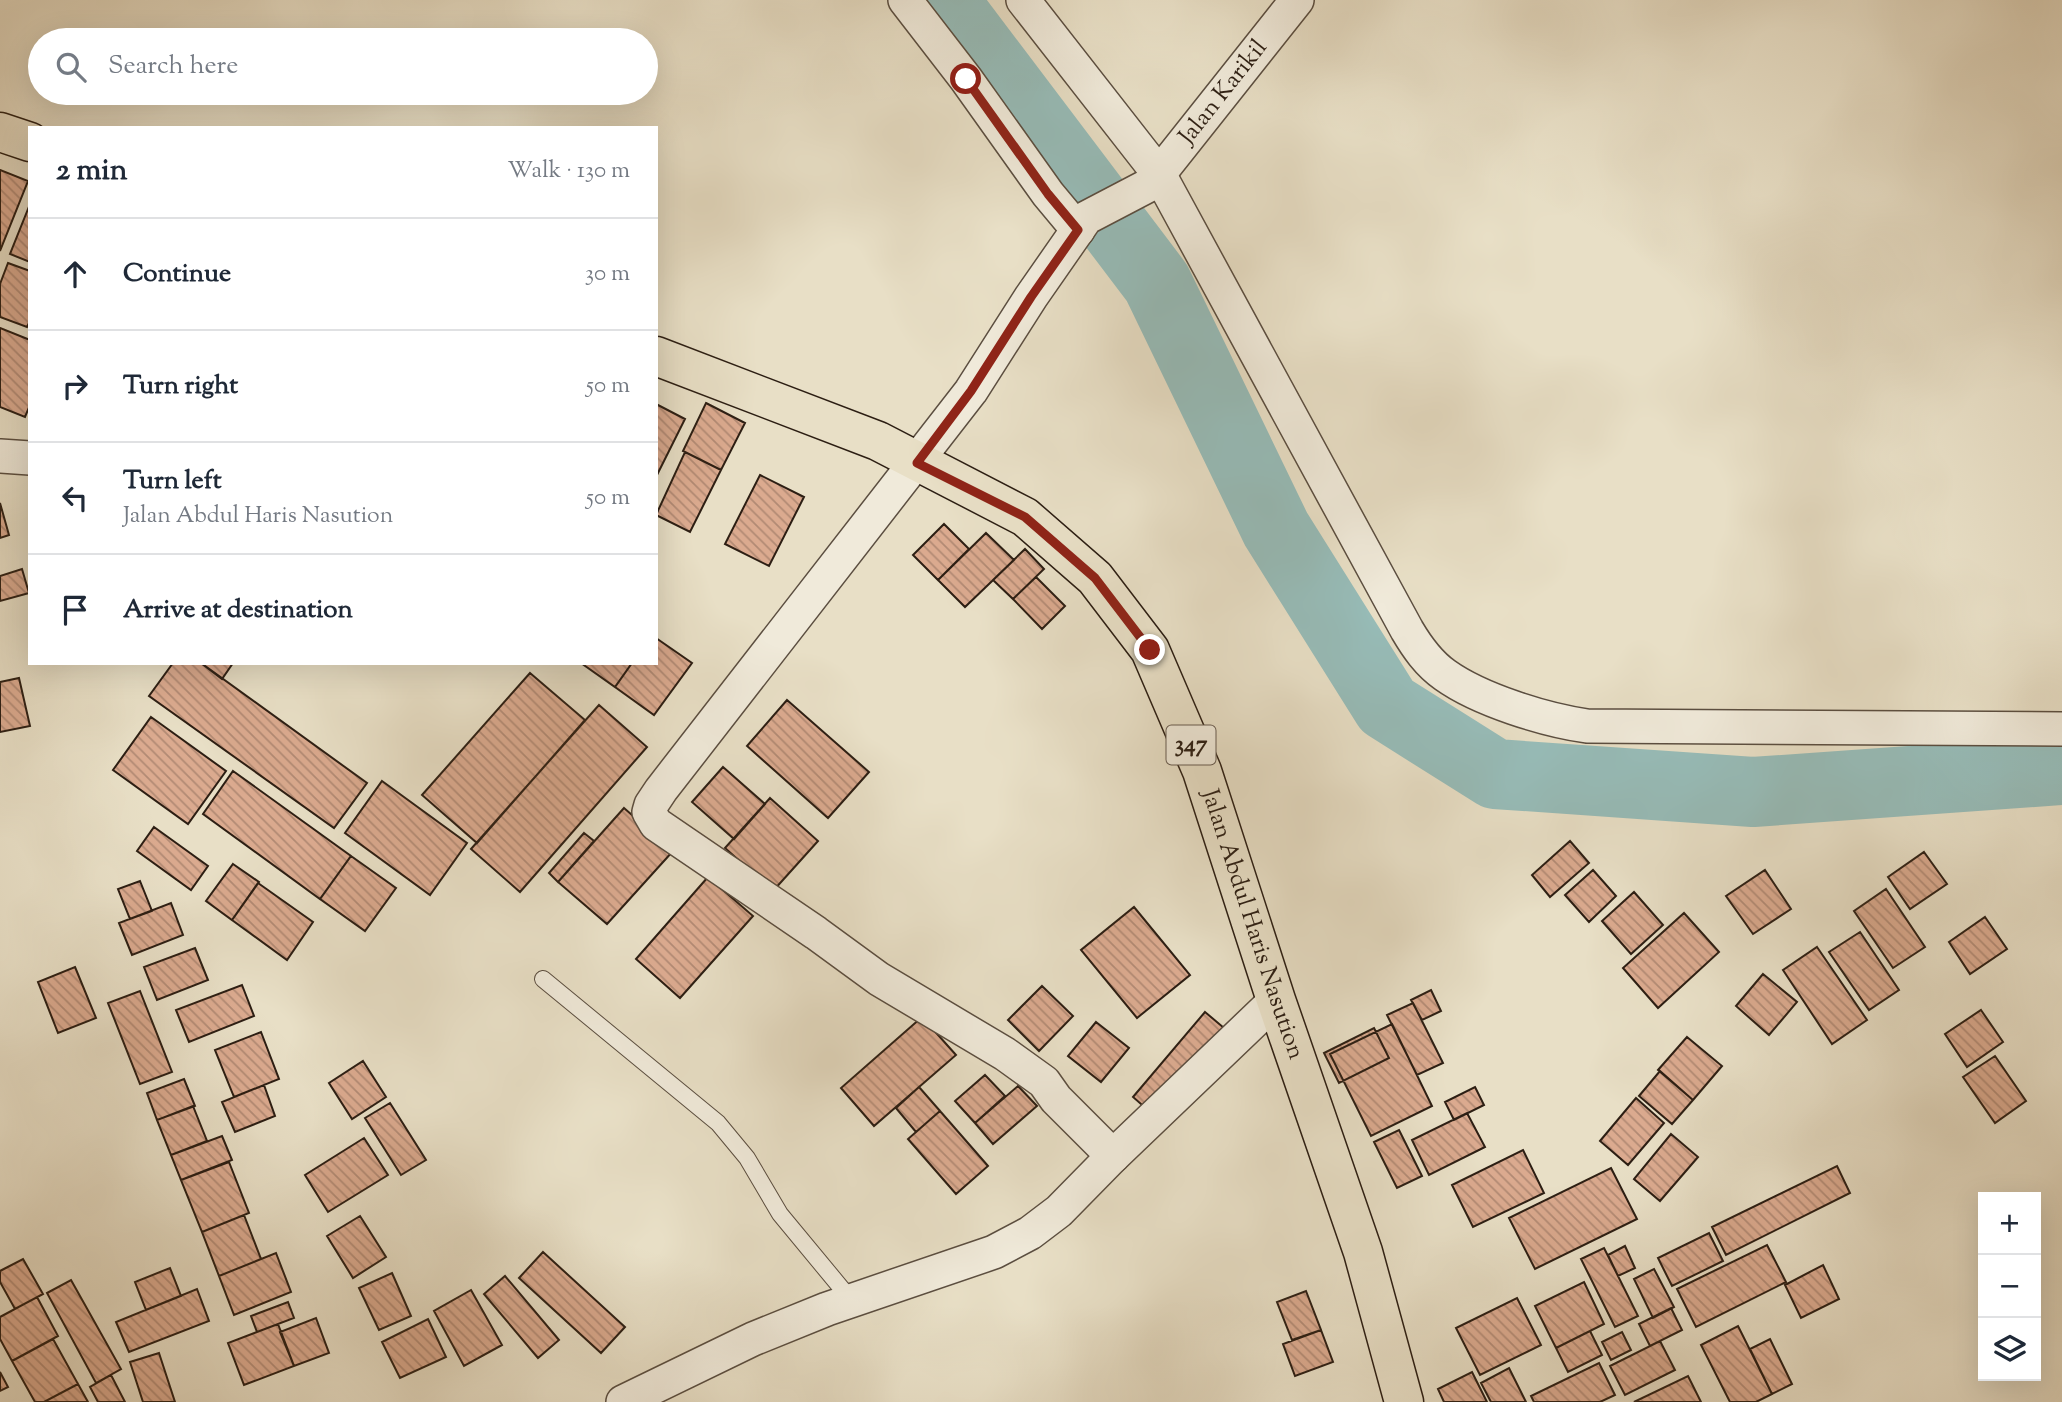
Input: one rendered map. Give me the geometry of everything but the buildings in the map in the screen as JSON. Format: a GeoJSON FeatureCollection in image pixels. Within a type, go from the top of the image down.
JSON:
{"type":"FeatureCollection","features":[{"type":"Feature","properties":{"kind":"main road"},"geometry":{"type":"LineString","coordinates":[[0,132],[28,141]]}},
{"type":"Feature","properties":{"kind":"main road","name":"Jalan Abdul Haris Nasution"},"geometry":{"type":"LineString","coordinates":[[658,357],[878,441],[1025,517],[1095,578],[1150,650],[1202,771],[1276,1000],[1363,1252],[1404,1402]]}},
{"type":"Feature","properties":{"kind":"street"},"geometry":{"type":"LineString","coordinates":[[905,0],[966,79],[1048,194],[1082,224]]}},
{"type":"Feature","properties":{"kind":"street"},"geometry":{"type":"LineString","coordinates":[[1023,0],[1155,179],[1407,630],[1418,648],[1443,674],[1492,699],[1555,720],[1587,726],[2062,729]]}},
{"type":"Feature","properties":{"kind":"street","name":"Jalan Karikil"},"geometry":{"type":"LineString","coordinates":[[1155,179],[1297,0]]}},
{"type":"Feature","properties":{"kind":"street"},"geometry":{"type":"LineString","coordinates":[[1113,1156],[1056,1098],[1044,1082],[1004,1054],[879,979],[656,824],[649,812],[662,790],[971,391],[1082,224],[1155,179]]}},
{"type":"Feature","properties":{"kind":"street"},"geometry":{"type":"LineString","coordinates":[[0,456],[28,458]]}},
{"type":"Feature","properties":{"kind":"street"},"geometry":{"type":"LineString","coordinates":[[623,1402],[753,1339],[827,1309],[994,1252],[1030,1233],[1059,1211],[1276,1000]]}},
{"type":"Feature","properties":{"kind":"lane"},"geometry":{"type":"LineString","coordinates":[[543,979],[718,1123],[747,1158],[780,1213],[852,1301]]}},
{"type":"Feature","properties":{"kind":"waterway"},"geometry":{"type":"LineString","coordinates":[[943,0],[1157,283],[1276,529],[1387,706],[1495,774],[1753,792],[2062,770]]}},
{"type":"Feature","properties":{"kind":"route"},"geometry":{"type":"LineString","coordinates":[[966,79],[1048,194],[1078,230],[971,391],[917,463],[1025,517],[1095,578],[1150,650]]}}]}
